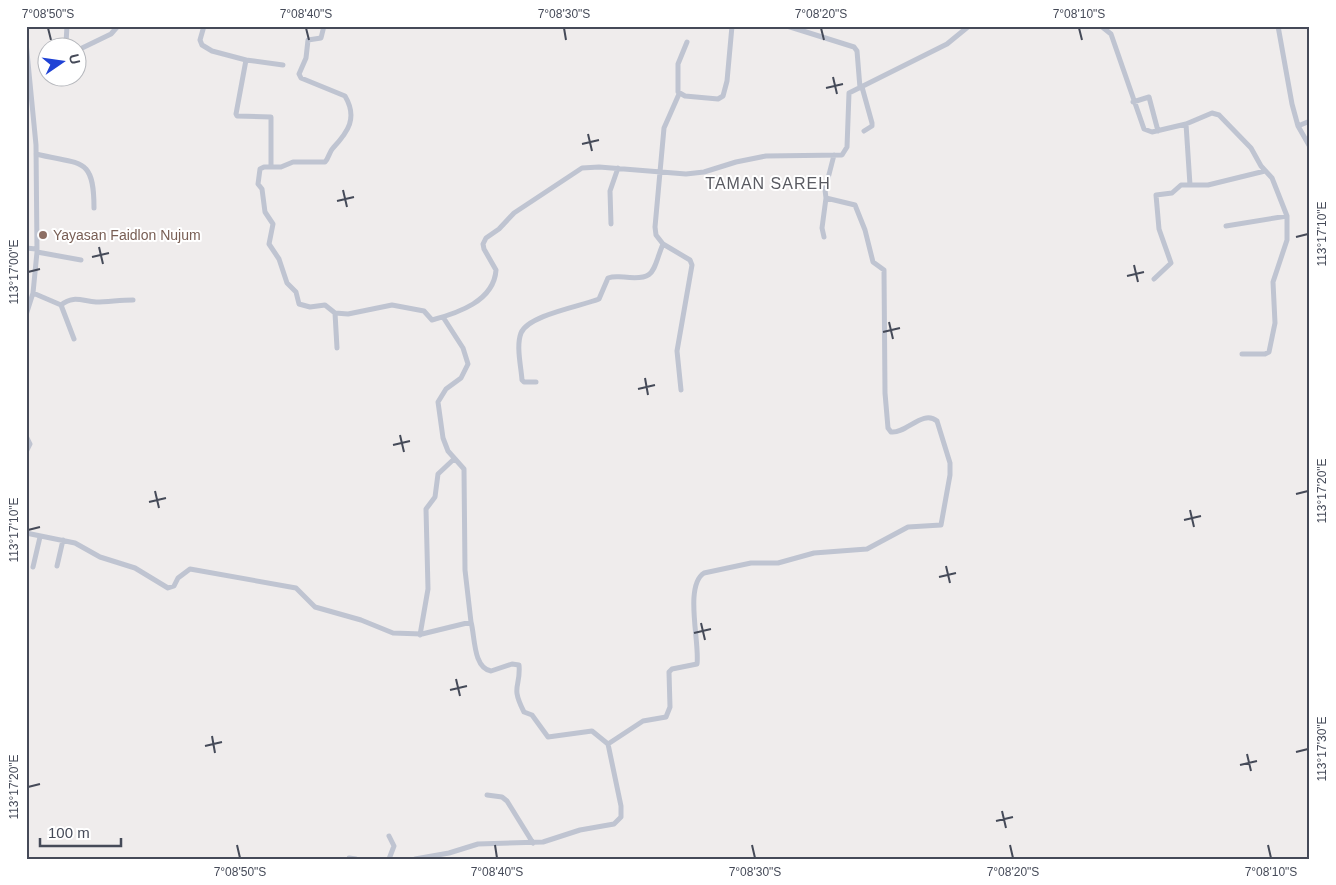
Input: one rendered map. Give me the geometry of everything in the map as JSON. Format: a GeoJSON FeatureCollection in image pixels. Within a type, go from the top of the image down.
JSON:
{"type":"FeatureCollection","features":[{"type":"Feature","properties":{"kind":"street"},"geometry":{"type":"LineString","coordinates":[[88,45],[111,34],[118,26]]}},
{"type":"Feature","properties":{"kind":"street"},"geometry":{"type":"LineString","coordinates":[[204,26],[200,40],[202,46],[246,60],[283,65]]}},
{"type":"Feature","properties":{"kind":"street"},"geometry":{"type":"LineString","coordinates":[[324,26],[321,38],[308,40],[306,58],[299,74],[301,78],[345,96],[350,118],[349,130],[344,139],[332,149],[325,162],[314,164],[293,162],[281,167],[260,169],[258,181],[262,189],[265,212],[273,224],[269,238],[270,246],[279,259],[286,283],[296,292],[298,303],[310,306],[325,305],[335,313],[356,314],[392,304],[424,311],[431,320],[443,317],[483,298],[489,291],[496,270],[484,249],[483,242],[502,227],[509,216],[577,170],[599,167],[660,172],[704,172],[736,162],[766,156],[842,155],[847,150],[847,95],[947,44],[969,26]]}},
{"type":"Feature","properties":{"kind":"street"},"geometry":{"type":"LineString","coordinates":[[679,94],[711,99],[723,96],[727,81],[732,26]]}},
{"type":"Feature","properties":{"kind":"street"},"geometry":{"type":"LineString","coordinates":[[788,26],[854,47],[857,51],[861,88],[872,123],[872,126],[864,131]]}},
{"type":"Feature","properties":{"kind":"street"},"geometry":{"type":"LineString","coordinates":[[1102,26],[1111,34],[1133,102],[1144,129],[1148,132],[1186,124],[1212,113],[1219,115],[1246,142],[1265,171],[1272,178],[1287,216],[1287,240],[1273,282],[1275,324],[1269,352],[1265,354],[1242,354]]}},
{"type":"Feature","properties":{"kind":"street"},"geometry":{"type":"LineString","coordinates":[[1278,26],[1298,126],[1310,146]]}},
{"type":"Feature","properties":{"kind":"street"},"geometry":{"type":"LineString","coordinates":[[26,42],[36,154],[36,250],[33,293],[26,315]]}},
{"type":"Feature","properties":{"kind":"street"},"geometry":{"type":"LineString","coordinates":[[680,390],[677,351],[692,265],[690,260],[663,244],[655,233],[664,128],[679,94],[678,64],[687,42]]}},
{"type":"Feature","properties":{"kind":"street"},"geometry":{"type":"LineString","coordinates":[[246,60],[236,114],[238,116],[271,116],[271,167]]}},
{"type":"Feature","properties":{"kind":"street"},"geometry":{"type":"LineString","coordinates":[[1133,102],[1149,96],[1158,130]]}},
{"type":"Feature","properties":{"kind":"street"},"geometry":{"type":"LineString","coordinates":[[1298,126],[1310,121]]}},
{"type":"Feature","properties":{"kind":"street"},"geometry":{"type":"LineString","coordinates":[[1186,124],[1190,185]]}},
{"type":"Feature","properties":{"kind":"street"},"geometry":{"type":"LineString","coordinates":[[36,154],[80,164],[88,170],[94,185],[94,208]]}},
{"type":"Feature","properties":{"kind":"street"},"geometry":{"type":"LineString","coordinates":[[824,237],[822,228],[826,198],[825,190],[834,155]]}},
{"type":"Feature","properties":{"kind":"street"},"geometry":{"type":"LineString","coordinates":[[611,224],[610,191],[618,168]]}},
{"type":"Feature","properties":{"kind":"street"},"geometry":{"type":"LineString","coordinates":[[1154,279],[1171,263],[1159,228],[1156,195],[1172,192],[1182,185],[1208,185],[1265,171]]}},
{"type":"Feature","properties":{"kind":"street"},"geometry":{"type":"LineString","coordinates":[[608,744],[643,721],[666,717],[670,707],[669,672],[672,669],[696,664],[694,600],[698,578],[704,573],[751,563],[778,563],[814,554],[867,549],[908,527],[938,526],[942,523],[950,469],[938,421],[933,418],[926,418],[897,432],[891,432],[888,428],[885,393],[884,270],[873,262],[865,230],[855,204],[826,198]]}},
{"type":"Feature","properties":{"kind":"street"},"geometry":{"type":"LineString","coordinates":[[1226,226],[1287,216]]}},
{"type":"Feature","properties":{"kind":"street"},"geometry":{"type":"LineString","coordinates":[[536,382],[524,382],[522,380],[521,331],[542,317],[599,299],[608,278],[613,276],[648,277],[663,244]]}},
{"type":"Feature","properties":{"kind":"street"},"geometry":{"type":"LineString","coordinates":[[26,248],[81,260]]}},
{"type":"Feature","properties":{"kind":"street"},"geometry":{"type":"LineString","coordinates":[[33,293],[61,305],[74,339]]}},
{"type":"Feature","properties":{"kind":"street"},"geometry":{"type":"LineString","coordinates":[[61,305],[66,301],[78,298],[94,302],[133,300]]}},
{"type":"Feature","properties":{"kind":"street"},"geometry":{"type":"LineString","coordinates":[[335,313],[337,348]]}},
{"type":"Feature","properties":{"kind":"street"},"geometry":{"type":"LineString","coordinates":[[415,859],[449,853],[478,844],[533,843],[614,824],[621,817],[608,744],[592,731],[548,737],[532,714],[524,712],[516,696],[519,665],[512,664],[491,671],[483,668],[478,656],[471,622],[465,570],[464,469],[454,459],[443,438],[438,402],[446,389],[461,378],[468,364],[464,348],[443,317]]}},
{"type":"Feature","properties":{"kind":"street"},"geometry":{"type":"LineString","coordinates":[[26,436],[30,444],[26,452]]}},
{"type":"Feature","properties":{"kind":"street"},"geometry":{"type":"LineString","coordinates":[[420,635],[428,589],[426,509],[435,497],[438,474],[454,459]]}},
{"type":"Feature","properties":{"kind":"street"},"geometry":{"type":"LineString","coordinates":[[26,533],[40,538],[63,540],[82,546],[100,557],[135,568],[168,588],[174,586],[178,578],[190,569],[251,581],[286,585],[296,588],[315,607],[361,620],[393,633],[420,635],[471,622]]}},
{"type":"Feature","properties":{"kind":"street"},"geometry":{"type":"LineString","coordinates":[[34,567],[40,538]]}},
{"type":"Feature","properties":{"kind":"street"},"geometry":{"type":"LineString","coordinates":[[57,566],[63,540]]}},
{"type":"Feature","properties":{"kind":"street"},"geometry":{"type":"LineString","coordinates":[[487,795],[502,797],[507,801],[533,843]]}},
{"type":"Feature","properties":{"kind":"street"},"geometry":{"type":"LineString","coordinates":[[389,836],[394,846],[389,859]]}},
{"type":"Feature","properties":{"kind":"street"},"geometry":{"type":"LineString","coordinates":[[348,858],[356,859]]}},
{"type":"Feature","properties":{"kind":"place","name":"Yayasan Faidlon Nujum"},"geometry":{"type":"Point","coordinates":[43,235]}},
{"type":"Feature","properties":{"kind":"district","name":"TAMAN SAREH"},"geometry":{"type":"Point","coordinates":[768,183]}}]}
